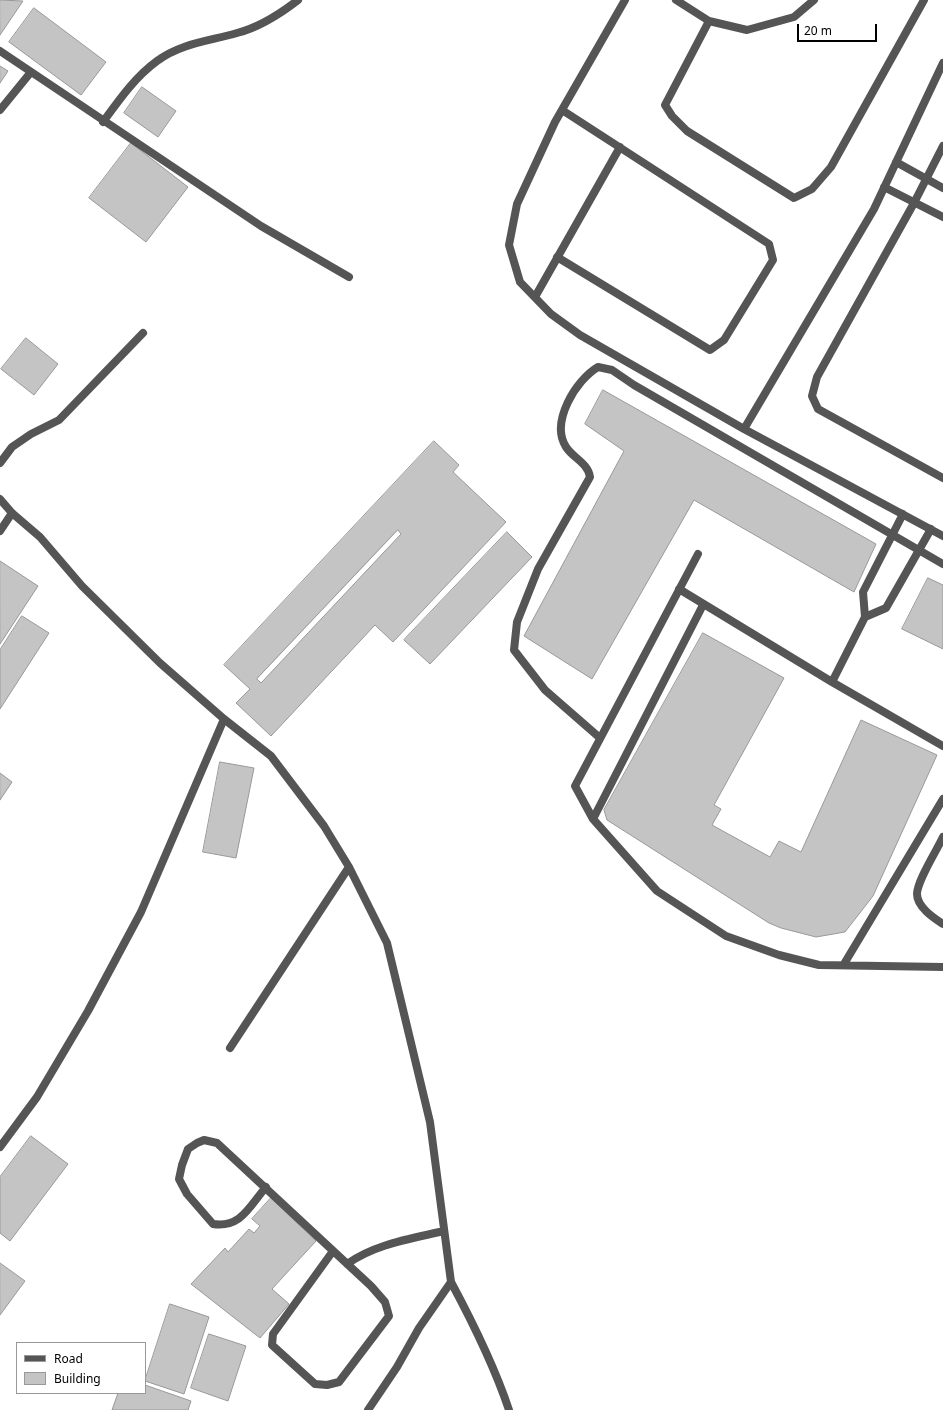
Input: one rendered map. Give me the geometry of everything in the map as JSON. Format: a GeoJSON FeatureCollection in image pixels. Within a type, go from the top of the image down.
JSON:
{"type":"FeatureCollection","features":[{"type":"Feature","properties":{"kind":"street"},"geometry":{"type":"LineString","coordinates":[[103,122],[126,89],[158,60],[191,44],[239,33],[276,17],[298,0]]}},
{"type":"Feature","properties":{"kind":"street"},"geometry":{"type":"LineString","coordinates":[[625,0],[555,122],[517,204],[509,245],[520,282],[551,314],[580,335],[744,429],[943,536]]}},
{"type":"Feature","properties":{"kind":"street"},"geometry":{"type":"LineString","coordinates":[[676,0],[709,21],[747,30],[794,17],[814,0]]}},
{"type":"Feature","properties":{"kind":"street"},"geometry":{"type":"LineString","coordinates":[[709,21],[665,105],[672,116],[687,131],[794,198],[812,188],[831,167],[924,0]]}},
{"type":"Feature","properties":{"kind":"street"},"geometry":{"type":"LineString","coordinates":[[0,51],[103,122],[261,226],[349,277]]}},
{"type":"Feature","properties":{"kind":"street"},"geometry":{"type":"LineString","coordinates":[[744,429],[874,209],[943,64]]}},
{"type":"Feature","properties":{"kind":"street"},"geometry":{"type":"LineString","coordinates":[[0,110],[31,72]]}},
{"type":"Feature","properties":{"kind":"street"},"geometry":{"type":"LineString","coordinates":[[557,257],[710,350],[724,340],[773,260],[769,244],[562,110]]}},
{"type":"Feature","properties":{"kind":"street"},"geometry":{"type":"LineString","coordinates":[[943,146],[914,203],[817,377],[812,396],[818,409],[943,478]]}},
{"type":"Feature","properties":{"kind":"street"},"geometry":{"type":"LineString","coordinates":[[535,297],[620,147]]}},
{"type":"Feature","properties":{"kind":"street"},"geometry":{"type":"LineString","coordinates":[[896,162],[943,188]]}},
{"type":"Feature","properties":{"kind":"street"},"geometry":{"type":"LineString","coordinates":[[884,187],[943,217]]}},
{"type":"Feature","properties":{"kind":"street"},"geometry":{"type":"LineString","coordinates":[[0,462],[12,447],[31,434],[59,420],[143,333]]}},
{"type":"Feature","properties":{"kind":"street"},"geometry":{"type":"LineString","coordinates":[[600,738],[545,690],[514,650],[517,622],[538,569],[590,478],[589,470],[566,448],[561,427],[563,411],[588,373],[598,367],[612,370],[641,389],[892,536],[943,564]]}},
{"type":"Feature","properties":{"kind":"street"},"geometry":{"type":"LineString","coordinates":[[0,499],[12,514],[40,537],[82,586],[160,663],[224,719],[271,756],[324,826],[349,867],[388,943],[430,1122],[451,1282],[472,1321],[501,1385],[509,1410]]}},
{"type":"Feature","properties":{"kind":"street"},"geometry":{"type":"LineString","coordinates":[[0,531],[12,514]]}},
{"type":"Feature","properties":{"kind":"street"},"geometry":{"type":"LineString","coordinates":[[832,682],[865,617],[863,592],[903,514]]}},
{"type":"Feature","properties":{"kind":"street"},"geometry":{"type":"LineString","coordinates":[[865,617],[886,608],[931,529]]}},
{"type":"Feature","properties":{"kind":"street"},"geometry":{"type":"LineString","coordinates":[[698,554],[575,786],[593,819],[657,891],[726,936],[779,955],[819,965],[844,964],[943,967]]}},
{"type":"Feature","properties":{"kind":"street"},"geometry":{"type":"LineString","coordinates":[[679,589],[703,605],[832,682],[943,746]]}},
{"type":"Feature","properties":{"kind":"street"},"geometry":{"type":"LineString","coordinates":[[593,819],[703,605]]}},
{"type":"Feature","properties":{"kind":"street"},"geometry":{"type":"LineString","coordinates":[[0,1147],[37,1097],[88,1011],[141,912],[224,719]]}},
{"type":"Feature","properties":{"kind":"street"},"geometry":{"type":"LineString","coordinates":[[844,964],[943,798]]}},
{"type":"Feature","properties":{"kind":"street"},"geometry":{"type":"LineString","coordinates":[[943,837],[919,886],[917,896],[922,906],[932,917],[943,924]]}},
{"type":"Feature","properties":{"kind":"street"},"geometry":{"type":"LineString","coordinates":[[230,1048],[349,867]]}},
{"type":"Feature","properties":{"kind":"street"},"geometry":{"type":"LineString","coordinates":[[266,1187],[236,1222],[222,1226],[212,1224],[187,1194],[179,1179],[182,1164],[188,1149],[204,1140],[217,1143],[266,1187],[371,1286],[385,1302],[389,1316],[339,1382],[327,1385],[315,1384],[272,1345],[273,1334],[333,1251]]}},
{"type":"Feature","properties":{"kind":"street"},"geometry":{"type":"LineString","coordinates":[[346,1264],[361,1254],[388,1244],[444,1231]]}},
{"type":"Feature","properties":{"kind":"street"},"geometry":{"type":"LineString","coordinates":[[368,1410],[397,1367],[419,1328],[451,1282]]}},
{"type":"Feature","properties":{"kind":"building"},"geometry":{"type":"Polygon","coordinates":[[[0,0],[23,1],[0,35],[0,0]]]}},
{"type":"Feature","properties":{"kind":"building"},"geometry":{"type":"Polygon","coordinates":[[[34,8],[106,62],[81,95],[9,42],[34,8]]]}},
{"type":"Feature","properties":{"kind":"building"},"geometry":{"type":"Polygon","coordinates":[[[0,66],[8,71],[0,83],[0,66]]]}},
{"type":"Feature","properties":{"kind":"building"},"geometry":{"type":"Polygon","coordinates":[[[142,87],[176,111],[158,137],[124,113],[142,87]]]}},
{"type":"Feature","properties":{"kind":"building"},"geometry":{"type":"Polygon","coordinates":[[[131,143],[188,187],[146,242],[89,198],[131,143]]]}},
{"type":"Feature","properties":{"kind":"building"},"geometry":{"type":"Polygon","coordinates":[[[26,338],[58,364],[34,395],[1,369],[26,338]]]}},
{"type":"Feature","properties":{"kind":"building"},"geometry":{"type":"Polygon","coordinates":[[[603,390],[876,544],[854,592],[694,500],[592,679],[524,636],[624,451],[585,424],[603,390]]]}},
{"type":"Feature","properties":{"kind":"building"},"geometry":{"type":"Polygon","coordinates":[[[434,441],[459,465],[453,472],[506,522],[393,642],[375,625],[271,736],[236,703],[250,689],[224,665],[434,441]],[[398,530],[257,679],[261,683],[401,534],[398,530]]]}},
{"type":"Feature","properties":{"kind":"building"},"geometry":{"type":"Polygon","coordinates":[[[507,532],[532,557],[430,664],[404,640],[507,532]]]}},
{"type":"Feature","properties":{"kind":"building"},"geometry":{"type":"Polygon","coordinates":[[[0,561],[38,586],[0,644],[0,561]]]}},
{"type":"Feature","properties":{"kind":"building"},"geometry":{"type":"Polygon","coordinates":[[[928,578],[943,585],[943,649],[902,629],[928,578]]]}},
{"type":"Feature","properties":{"kind":"building"},"geometry":{"type":"Polygon","coordinates":[[[22,616],[49,633],[0,709],[0,650],[22,616]]]}},
{"type":"Feature","properties":{"kind":"building"},"geometry":{"type":"Polygon","coordinates":[[[703,633],[784,678],[714,805],[721,809],[712,825],[770,857],[779,841],[801,852],[861,720],[937,755],[873,896],[845,932],[816,937],[781,928],[769,923],[607,820],[604,810],[703,633]]]}},
{"type":"Feature","properties":{"kind":"building"},"geometry":{"type":"Polygon","coordinates":[[[220,762],[254,768],[236,858],[203,852],[220,762]]]}},
{"type":"Feature","properties":{"kind":"building"},"geometry":{"type":"Polygon","coordinates":[[[0,773],[12,782],[0,800],[0,773]]]}},
{"type":"Feature","properties":{"kind":"building"},"geometry":{"type":"Polygon","coordinates":[[[31,1136],[68,1164],[10,1241],[0,1233],[0,1177],[31,1136]]]}},
{"type":"Feature","properties":{"kind":"building"},"geometry":{"type":"Polygon","coordinates":[[[271,1198],[316,1241],[272,1289],[289,1304],[260,1338],[191,1284],[225,1248],[228,1252],[249,1229],[254,1233],[260,1226],[252,1219],[271,1198]]]}},
{"type":"Feature","properties":{"kind":"building"},"geometry":{"type":"Polygon","coordinates":[[[0,1263],[25,1281],[0,1315],[0,1263]]]}},
{"type":"Feature","properties":{"kind":"building"},"geometry":{"type":"Polygon","coordinates":[[[170,1304],[209,1317],[184,1394],[146,1381],[170,1304]]]}},
{"type":"Feature","properties":{"kind":"building"},"geometry":{"type":"Polygon","coordinates":[[[209,1334],[246,1346],[228,1401],[191,1388],[209,1334]]]}},
{"type":"Feature","properties":{"kind":"building"},"geometry":{"type":"Polygon","coordinates":[[[146,1385],[191,1401],[188,1410],[112,1410],[118,1394],[146,1394],[146,1385]]]}}]}
